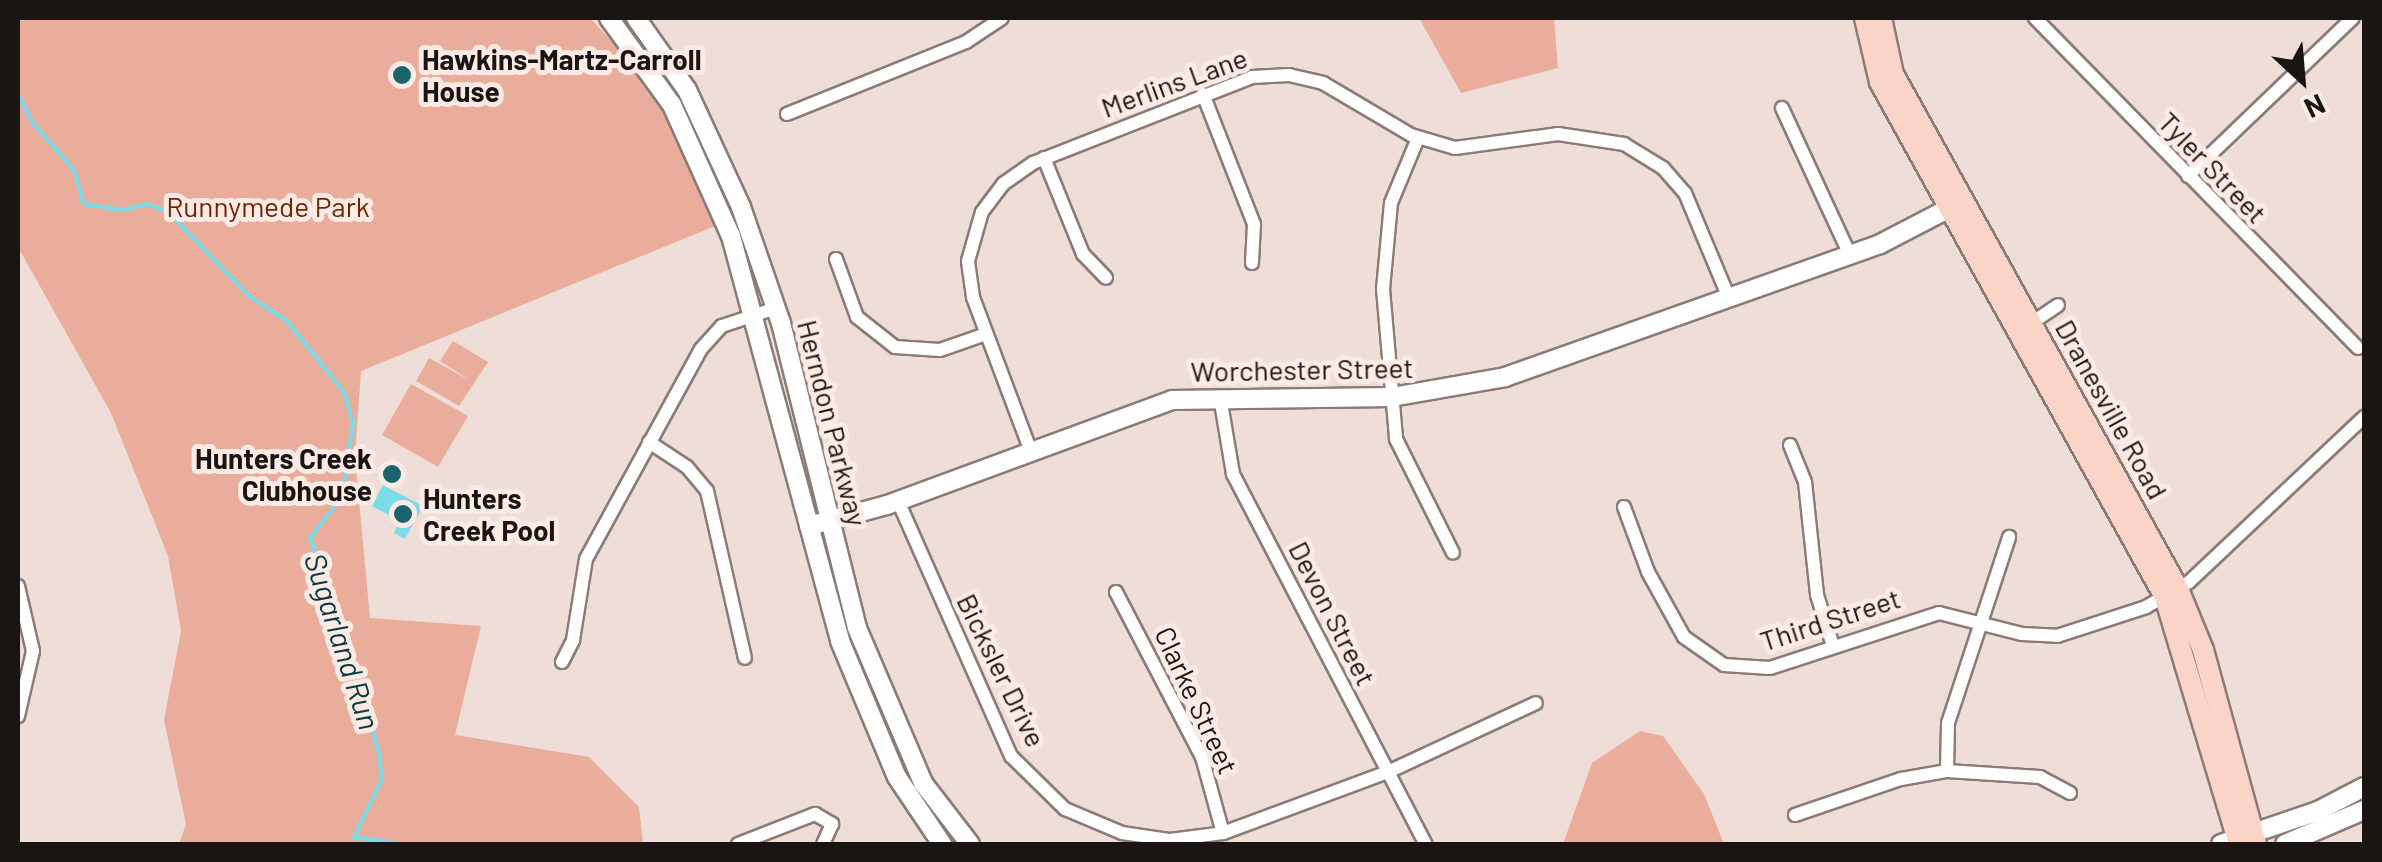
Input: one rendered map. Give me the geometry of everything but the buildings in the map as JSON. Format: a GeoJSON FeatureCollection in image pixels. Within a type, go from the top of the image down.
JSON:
{"type":"FeatureCollection","features":[{"type":"Feature","properties":{"kind":"main road","name":"Herndon Parkway"},"geometry":{"type":"LineString","coordinates":[[609,18],[649,67],[681,122],[731,236],[756,313],[809,526],[856,681],[897,777],[942,844]]}},
{"type":"Feature","properties":{"kind":"main road","name":"Herndon Parkway"},"geometry":{"type":"LineString","coordinates":[[636,18],[698,110],[776,308],[858,628],[897,725],[923,783],[970,844]]}},
{"type":"Feature","properties":{"kind":"main road","name":"Dranesville Road"},"geometry":{"type":"LineString","coordinates":[[1864,18],[1880,82],[2032,322],[2172,593],[2242,841]]}},
{"type":"Feature","properties":{"kind":"main road","name":"Dranesville Road"},"geometry":{"type":"LineString","coordinates":[[1880,18],[1893,74],[1956,205],[2172,593]]}},
{"type":"Feature","properties":{"kind":"main road","name":"Worchester Street"},"geometry":{"type":"LineString","coordinates":[[809,526],[898,501],[1144,406],[1220,396],[1392,398],[1520,373],[1850,256],[1956,205]]}},
{"type":"Feature","properties":{"kind":"main road"},"geometry":{"type":"LineString","coordinates":[[2242,841],[2364,787]]}},
{"type":"Feature","properties":{"kind":"main road"},"geometry":{"type":"LineString","coordinates":[[2285,844],[2364,810]]}},
{"type":"Feature","properties":{"kind":"street"},"geometry":{"type":"LineString","coordinates":[[787,114],[966,42],[1002,18]]}},
{"type":"Feature","properties":{"kind":"street","name":"Tyler Street"},"geometry":{"type":"LineString","coordinates":[[2035,18],[2358,348]]}},
{"type":"Feature","properties":{"kind":"street"},"geometry":{"type":"LineString","coordinates":[[2188,176],[2353,18]]}},
{"type":"Feature","properties":{"kind":"street","name":"Merlins Lane"},"geometry":{"type":"LineString","coordinates":[[1030,449],[969,280],[975,228],[1004,184],[1044,158],[1252,76],[1306,78],[1418,138],[1472,149],[1585,134],[1648,156],[1697,211],[1729,298]]}},
{"type":"Feature","properties":{"kind":"street"},"geometry":{"type":"LineString","coordinates":[[1203,94],[1254,224],[1252,263]]}},
{"type":"Feature","properties":{"kind":"street"},"geometry":{"type":"LineString","coordinates":[[1782,108],[1850,256]]}},
{"type":"Feature","properties":{"kind":"street"},"geometry":{"type":"LineString","coordinates":[[1418,138],[1391,203],[1385,254],[1392,398],[1402,458],[1452,553]]}},
{"type":"Feature","properties":{"kind":"street"},"geometry":{"type":"LineString","coordinates":[[1044,158],[1083,254],[1106,278]]}},
{"type":"Feature","properties":{"kind":"street"},"geometry":{"type":"LineString","coordinates":[[836,259],[849,304],[880,339],[924,352],[986,334]]}},
{"type":"Feature","properties":{"kind":"street"},"geometry":{"type":"LineString","coordinates":[[2032,322],[2058,305]]}},
{"type":"Feature","properties":{"kind":"street"},"geometry":{"type":"LineString","coordinates":[[562,662],[573,640],[586,559],[712,336],[756,313],[776,308]]}},
{"type":"Feature","properties":{"kind":"street","name":"Devon Street"},"geometry":{"type":"LineString","coordinates":[[1220,396],[1232,474],[1426,844]]}},
{"type":"Feature","properties":{"kind":"street","name":"Third Street"},"geometry":{"type":"LineString","coordinates":[[1624,507],[1675,622],[1709,658],[1755,670],[1928,615],[2057,636],[2172,593],[2364,416]]}},
{"type":"Feature","properties":{"kind":"street"},"geometry":{"type":"LineString","coordinates":[[650,442],[687,467],[707,492],[746,658]]}},
{"type":"Feature","properties":{"kind":"street"},"geometry":{"type":"LineString","coordinates":[[1790,444],[1805,482],[1818,595],[1833,646]]}},
{"type":"Feature","properties":{"kind":"street","name":"Bicksler Drive"},"geometry":{"type":"LineString","coordinates":[[898,501],[998,734],[1028,776],[1065,808],[1122,834],[1170,840],[1223,832],[1388,772],[1536,703]]}},
{"type":"Feature","properties":{"kind":"street"},"geometry":{"type":"LineString","coordinates":[[1947,771],[1948,722],[2009,538]]}},
{"type":"Feature","properties":{"kind":"street"},"geometry":{"type":"LineString","coordinates":[[18,586],[33,651],[18,716]]}},
{"type":"Feature","properties":{"kind":"street","name":"Clarke Street"},"geometry":{"type":"LineString","coordinates":[[1116,592],[1202,757],[1223,832]]}},
{"type":"Feature","properties":{"kind":"street"},"geometry":{"type":"LineString","coordinates":[[1795,815],[1901,778],[1947,771],[2040,778],[2070,793]]}},
{"type":"Feature","properties":{"kind":"street"},"geometry":{"type":"LineString","coordinates":[[738,844],[815,814],[832,824],[822,844]]}},
{"type":"Feature","properties":{"kind":"green space","name":"Runnymede Park"},"geometry":{"type":"Polygon","coordinates":[[[18,18],[590,18],[628,59],[672,125],[715,226],[361,371],[355,457],[370,618],[481,626],[455,735],[589,757],[639,807],[643,844],[179,844],[186,824],[164,720],[181,631],[168,556],[111,413],[18,247],[18,18]]]}},
{"type":"Feature","properties":{"kind":"green space"},"geometry":{"type":"Polygon","coordinates":[[[1419,18],[1554,18],[1558,68],[1461,93],[1419,18]]]}},
{"type":"Feature","properties":{"kind":"green space"},"geometry":{"type":"Polygon","coordinates":[[[453,341],[488,362],[459,406],[416,381],[429,358],[471,381],[440,361],[453,341]]]}},
{"type":"Feature","properties":{"kind":"green space"},"geometry":{"type":"Polygon","coordinates":[[[411,384],[468,416],[438,467],[382,435],[411,384]]]}},
{"type":"Feature","properties":{"kind":"green space"},"geometry":{"type":"Polygon","coordinates":[[[1640,731],[1663,736],[1704,794],[1724,844],[1563,844],[1592,763],[1640,731]]]}},
{"type":"Feature","properties":{"kind":"water","name":"Hunters Creek Pool"},"geometry":{"type":"Polygon","coordinates":[[[383,485],[423,506],[405,539],[394,533],[399,521],[372,506],[383,485]]]}},
{"type":"Feature","properties":{"kind":"waterway","name":"Sugarland Run"},"geometry":{"type":"LineString","coordinates":[[18,94],[32,122],[74,170],[84,204],[124,210],[146,204],[167,211],[249,296],[287,321],[344,392],[353,424],[342,497],[310,538],[346,631],[379,754],[382,779],[354,837],[403,844]]}},
{"type":"Feature","properties":{"kind":"place","name":"Hawkins-Martz-Carroll House"},"geometry":{"type":"Point","coordinates":[402,75]}},
{"type":"Feature","properties":{"kind":"place","name":"Hunters Creek Clubhouse"},"geometry":{"type":"Point","coordinates":[392,474]}},
{"type":"Feature","properties":{"kind":"place","name":"Hunters Creek Pool"},"geometry":{"type":"Point","coordinates":[403,514]}}]}
